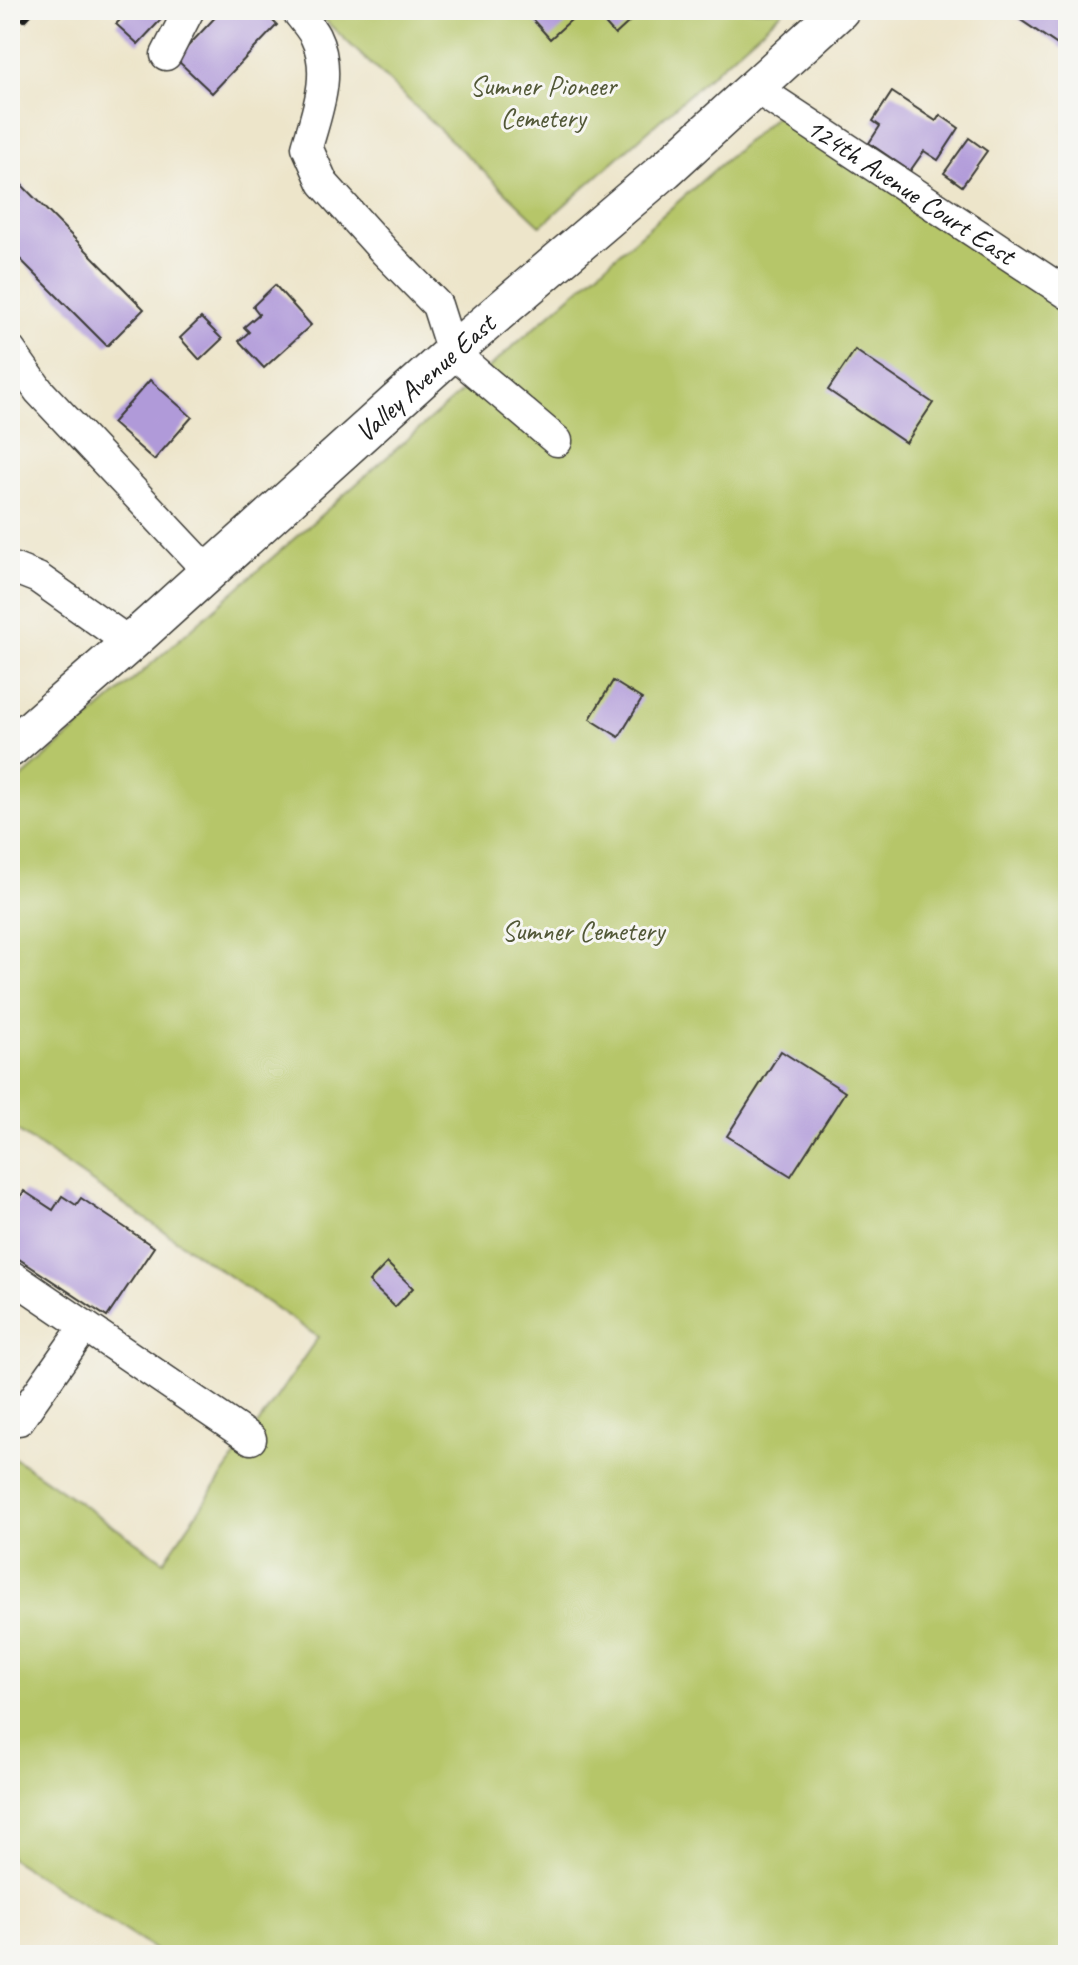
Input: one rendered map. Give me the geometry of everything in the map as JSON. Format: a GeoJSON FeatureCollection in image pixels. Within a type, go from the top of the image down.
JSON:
{"type":"FeatureCollection","features":[{"type":"Feature","properties":{"kind":"main road","name":"Valley Avenue East"},"geometry":{"type":"LineString","coordinates":[[10,748],[452,352],[665,170],[840,10]]}},
{"type":"Feature","properties":{"kind":"street"},"geometry":{"type":"LineString","coordinates":[[166,55],[189,10]]}},
{"type":"Feature","properties":{"kind":"street"},"geometry":{"type":"LineString","coordinates":[[296,10],[315,37],[324,63],[321,99],[307,147],[323,183],[437,305],[452,352],[557,441]]}},
{"type":"Feature","properties":{"kind":"street","name":"124th Avenue Court East"},"geometry":{"type":"LineString","coordinates":[[754,87],[1068,294]]}},
{"type":"Feature","properties":{"kind":"street"},"geometry":{"type":"LineString","coordinates":[[10,350],[39,391],[209,572]]}},
{"type":"Feature","properties":{"kind":"street"},"geometry":{"type":"LineString","coordinates":[[10,567],[38,578],[130,643]]}},
{"type":"Feature","properties":{"kind":"street"},"geometry":{"type":"LineString","coordinates":[[10,1275],[251,1439]]}},
{"type":"Feature","properties":{"kind":"street"},"geometry":{"type":"LineString","coordinates":[[10,1415],[19,1420],[85,1326]]}},
{"type":"Feature","properties":{"kind":"green space","name":"Sumner Pioneer Cemetery"},"geometry":{"type":"Polygon","coordinates":[[[314,10],[784,10],[541,226],[314,10]]]}},
{"type":"Feature","properties":{"kind":"green space","name":"Sumner Cemetery"},"geometry":{"type":"Polygon","coordinates":[[[779,113],[1068,300],[1068,1955],[163,1955],[10,1858],[10,1455],[164,1561],[318,1337],[10,1126],[10,788],[779,113]]]}},
{"type":"Feature","properties":{"kind":"building"},"geometry":{"type":"Polygon","coordinates":[[[130,10],[170,10],[138,44],[116,24],[130,10]]]}},
{"type":"Feature","properties":{"kind":"building"},"geometry":{"type":"Polygon","coordinates":[[[222,10],[262,10],[277,25],[212,93],[176,59],[222,10]]]}},
{"type":"Feature","properties":{"kind":"building"},"geometry":{"type":"Polygon","coordinates":[[[524,10],[582,10],[550,39],[524,10]]]}},
{"type":"Feature","properties":{"kind":"building"},"geometry":{"type":"Polygon","coordinates":[[[593,10],[642,10],[615,35],[593,10]]]}},
{"type":"Feature","properties":{"kind":"building"},"geometry":{"type":"Polygon","coordinates":[[[1006,10],[1046,10],[1068,25],[1068,52],[1006,10]]]}},
{"type":"Feature","properties":{"kind":"building"},"geometry":{"type":"Polygon","coordinates":[[[892,92],[936,121],[940,115],[959,128],[938,160],[924,151],[910,171],[869,143],[880,126],[873,121],[892,92]]]}},
{"type":"Feature","properties":{"kind":"building"},"geometry":{"type":"Polygon","coordinates":[[[969,138],[987,151],[962,186],[944,173],[969,138]]]}},
{"type":"Feature","properties":{"kind":"building"},"geometry":{"type":"Polygon","coordinates":[[[10,173],[144,309],[107,346],[10,249],[10,173]]]}},
{"type":"Feature","properties":{"kind":"building"},"geometry":{"type":"Polygon","coordinates":[[[275,285],[311,325],[264,368],[239,341],[249,332],[244,327],[259,314],[253,306],[275,285]]]}},
{"type":"Feature","properties":{"kind":"building"},"geometry":{"type":"Polygon","coordinates":[[[201,318],[222,339],[200,360],[180,338],[201,318]]]}},
{"type":"Feature","properties":{"kind":"building"},"geometry":{"type":"Polygon","coordinates":[[[855,350],[933,403],[906,443],[828,390],[855,350]]]}},
{"type":"Feature","properties":{"kind":"building"},"geometry":{"type":"Polygon","coordinates":[[[150,380],[192,417],[154,460],[112,423],[150,380]]]}},
{"type":"Feature","properties":{"kind":"building"},"geometry":{"type":"Polygon","coordinates":[[[613,681],[642,699],[619,737],[590,719],[613,681]]]}},
{"type":"Feature","properties":{"kind":"building"},"geometry":{"type":"Polygon","coordinates":[[[781,1051],[845,1092],[791,1176],[727,1136],[781,1051]]]}},
{"type":"Feature","properties":{"kind":"building"},"geometry":{"type":"Polygon","coordinates":[[[24,1191],[53,1210],[62,1196],[76,1205],[81,1198],[154,1247],[107,1317],[10,1253],[10,1213],[24,1191]]]}},
{"type":"Feature","properties":{"kind":"building"},"geometry":{"type":"Polygon","coordinates":[[[387,1263],[413,1288],[395,1307],[369,1282],[387,1263]]]}},
{"type":"Feature","properties":{"kind":"railway"},"geometry":{"type":"LineString","coordinates":[[10,34],[33,10]]}}]}
